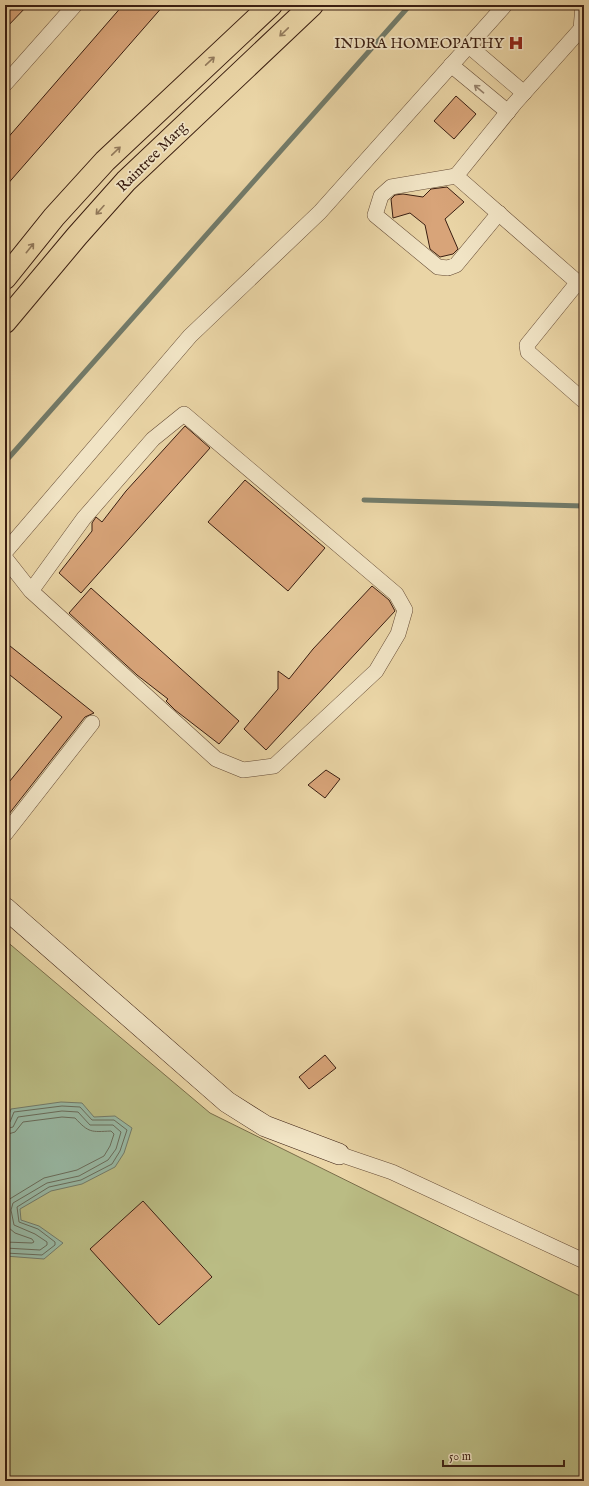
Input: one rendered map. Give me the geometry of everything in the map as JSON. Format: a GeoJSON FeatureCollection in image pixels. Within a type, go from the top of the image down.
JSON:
{"type":"FeatureCollection","features":[{"type":"Feature","properties":{"kind":"main road","name":"Raintree Marg"},"geometry":{"type":"LineString","coordinates":[[5,278],[54,217],[105,161],[270,5]]}},
{"type":"Feature","properties":{"kind":"main road","name":"Raintree Marg"},"geometry":{"type":"LineString","coordinates":[[5,322],[77,236],[126,181],[312,5]]}},
{"type":"Feature","properties":{"kind":"street"},"geometry":{"type":"LineString","coordinates":[[5,84],[75,5]]}},
{"type":"Feature","properties":{"kind":"street"},"geometry":{"type":"LineString","coordinates":[[5,552],[190,336],[320,212],[505,5]]}},
{"type":"Feature","properties":{"kind":"street"},"geometry":{"type":"LineString","coordinates":[[498,213],[456,265],[448,268],[438,267],[375,215],[381,196],[391,187],[456,176],[524,92],[582,31],[583,5]]}},
{"type":"Feature","properties":{"kind":"street"},"geometry":{"type":"LineString","coordinates":[[468,46],[524,92]]}},
{"type":"Feature","properties":{"kind":"street"},"geometry":{"type":"LineString","coordinates":[[451,65],[508,112]]}},
{"type":"Feature","properties":{"kind":"street"},"geometry":{"type":"LineString","coordinates":[[456,176],[581,285],[527,345],[528,352],[584,401]]}},
{"type":"Feature","properties":{"kind":"street"},"geometry":{"type":"LineString","coordinates":[[5,558],[31,591],[216,759],[243,770],[274,766],[376,672],[398,634],[405,610],[396,594],[184,414],[153,439],[84,518],[31,591]]}},
{"type":"Feature","properties":{"kind":"street"},"geometry":{"type":"LineString","coordinates":[[5,834],[92,723]]}},
{"type":"Feature","properties":{"kind":"street"},"geometry":{"type":"LineString","coordinates":[[5,908],[227,1102],[265,1126],[392,1172],[584,1261]]}},
{"type":"Feature","properties":{"kind":"green space"},"geometry":{"type":"Polygon","coordinates":[[[5,940],[210,1113],[584,1298],[584,1481],[5,1481],[5,940]]]}},
{"type":"Feature","properties":{"kind":"water"},"geometry":{"type":"Polygon","coordinates":[[[61,1102],[82,1103],[94,1117],[115,1116],[132,1128],[124,1153],[115,1167],[82,1184],[51,1191],[20,1209],[21,1220],[39,1226],[63,1243],[44,1259],[5,1256],[5,1125],[11,1109],[61,1102]]]}},
{"type":"Feature","properties":{"kind":"building"},"geometry":{"type":"Polygon","coordinates":[[[5,5],[28,5],[5,29],[5,5]]]}},
{"type":"Feature","properties":{"kind":"building"},"geometry":{"type":"Polygon","coordinates":[[[123,5],[164,5],[5,187],[5,141],[123,5]]]}},
{"type":"Feature","properties":{"kind":"building"},"geometry":{"type":"Polygon","coordinates":[[[456,96],[476,114],[454,139],[434,121],[456,96]]]}},
{"type":"Feature","properties":{"kind":"building"},"geometry":{"type":"Polygon","coordinates":[[[447,187],[464,202],[445,219],[458,249],[453,254],[440,257],[430,249],[425,225],[410,213],[393,218],[391,199],[395,195],[403,194],[423,197],[431,189],[447,187]]]}},
{"type":"Feature","properties":{"kind":"building"},"geometry":{"type":"Polygon","coordinates":[[[185,426],[210,448],[81,593],[59,573],[92,531],[92,523],[96,517],[102,522],[126,491],[185,426]]]}},
{"type":"Feature","properties":{"kind":"building"},"geometry":{"type":"Polygon","coordinates":[[[245,480],[325,548],[288,591],[208,522],[245,480]]]}},
{"type":"Feature","properties":{"kind":"building"},"geometry":{"type":"Polygon","coordinates":[[[372,586],[389,600],[395,611],[266,750],[244,729],[278,689],[278,671],[289,679],[313,649],[372,586]]]}},
{"type":"Feature","properties":{"kind":"building"},"geometry":{"type":"Polygon","coordinates":[[[91,588],[239,721],[219,744],[175,710],[166,701],[168,699],[137,675],[69,613],[91,588]]]}},
{"type":"Feature","properties":{"kind":"building"},"geometry":{"type":"Polygon","coordinates":[[[5,642],[94,713],[85,717],[5,819],[5,787],[62,717],[5,671],[5,642]]]}},
{"type":"Feature","properties":{"kind":"building"},"geometry":{"type":"Polygon","coordinates":[[[326,770],[340,779],[325,798],[308,785],[326,770]]]}},
{"type":"Feature","properties":{"kind":"building"},"geometry":{"type":"Polygon","coordinates":[[[325,1055],[336,1068],[309,1089],[299,1077],[325,1055]]]}},
{"type":"Feature","properties":{"kind":"building"},"geometry":{"type":"Polygon","coordinates":[[[143,1201],[212,1277],[159,1325],[90,1249],[143,1201]]]}},
{"type":"Feature","properties":{"kind":"waterway"},"geometry":{"type":"LineString","coordinates":[[5,462],[410,5]]}},
{"type":"Feature","properties":{"kind":"waterway"},"geometry":{"type":"LineString","coordinates":[[364,500],[584,506]]}},
{"type":"Feature","properties":{"kind":"place","name":"INDRA HOMEOPATHY"},"geometry":{"type":"Point","coordinates":[516,43]}}]}
